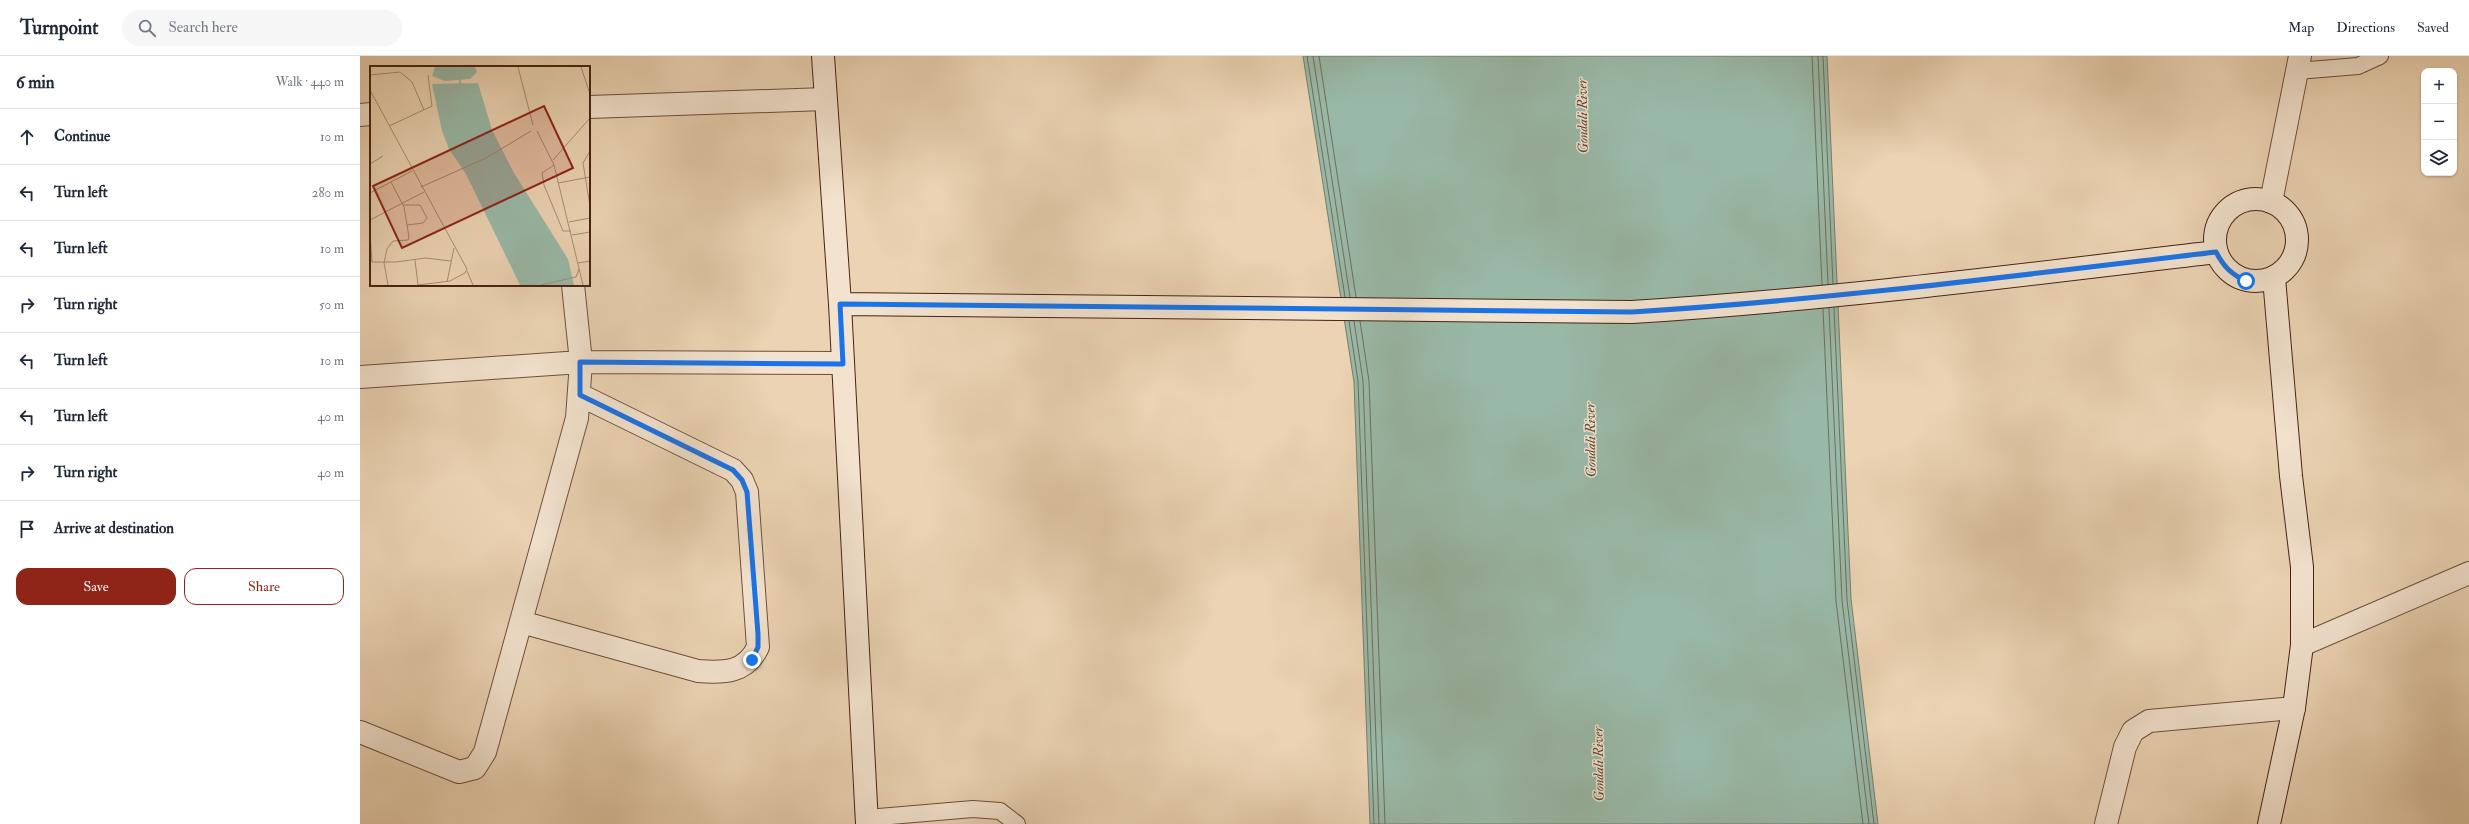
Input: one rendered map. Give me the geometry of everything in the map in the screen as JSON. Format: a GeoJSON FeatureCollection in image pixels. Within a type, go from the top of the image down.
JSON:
{"type":"FeatureCollection","features":[{"type":"Feature","properties":{"kind":"street"},"geometry":{"type":"LineString","coordinates":[[823,56],[840,304],[867,821]]}},
{"type":"Feature","properties":{"kind":"street"},"geometry":{"type":"LineString","coordinates":[[2271,202],[2299,64]]}},
{"type":"Feature","properties":{"kind":"street"},"geometry":{"type":"LineString","coordinates":[[590,107],[825,99]]}},
{"type":"Feature","properties":{"kind":"street"},"geometry":{"type":"LineString","coordinates":[[360,115],[370,114]]}},
{"type":"Feature","properties":{"kind":"street"},"geometry":{"type":"LineString","coordinates":[[2258,199],[2271,202],[2282,209],[2291,219],[2296,231],[2298,244],[2294,257],[2286,269],[2274,278],[2260,282],[2246,281],[2232,275],[2223,265],[2216,252],[2215,238],[2217,225],[2224,214],[2234,205],[2245,200],[2258,199]]}},
{"type":"Feature","properties":{"kind":"street"},"geometry":{"type":"LineString","coordinates":[[840,304],[1632,312],[1694,308],[2017,276],[2216,252]]}},
{"type":"Feature","properties":{"kind":"street"},"geometry":{"type":"LineString","coordinates":[[2269,824],[2294,708],[2302,645],[2302,567],[2290,476],[2274,278]]}},
{"type":"Feature","properties":{"kind":"street"},"geometry":{"type":"LineString","coordinates":[[360,732],[459,772],[474,768],[485,752],[577,418],[580,395],[580,362],[573,286]]}},
{"type":"Feature","properties":{"kind":"street"},"geometry":{"type":"LineString","coordinates":[[360,377],[580,362],[843,364]]}},
{"type":"Feature","properties":{"kind":"street"},"geometry":{"type":"LineString","coordinates":[[521,622],[698,671],[714,672],[743,667],[752,660],[758,647],[747,492],[742,480],[733,470],[580,395]]}},
{"type":"Feature","properties":{"kind":"street"},"geometry":{"type":"LineString","coordinates":[[2302,645],[2469,573]]}},
{"type":"Feature","properties":{"kind":"street"},"geometry":{"type":"LineString","coordinates":[[2106,824],[2125,748],[2134,731],[2149,721],[2294,708]]}},
{"type":"Feature","properties":{"kind":"lane"},"geometry":{"type":"LineString","coordinates":[[2299,64],[2358,66],[2380,56]]}},
{"type":"Feature","properties":{"kind":"lane"},"geometry":{"type":"LineString","coordinates":[[867,821],[973,809],[1000,811],[1017,824]]}},
{"type":"Feature","properties":{"kind":"water","name":"Gondali River"},"geometry":{"type":"Polygon","coordinates":[[[1303,56],[1827,56],[1851,599],[1878,824],[1370,824],[1354,382],[1303,56]]]}},
{"type":"Feature","properties":{"kind":"route"},"geometry":{"type":"LineString","coordinates":[[752,660],[758,647],[758,634],[747,492],[742,480],[733,470],[580,395],[580,362],[843,364],[840,304],[1632,312],[1694,308],[2017,276],[2216,252],[2223,265],[2232,275],[2246,281]]}}]}
